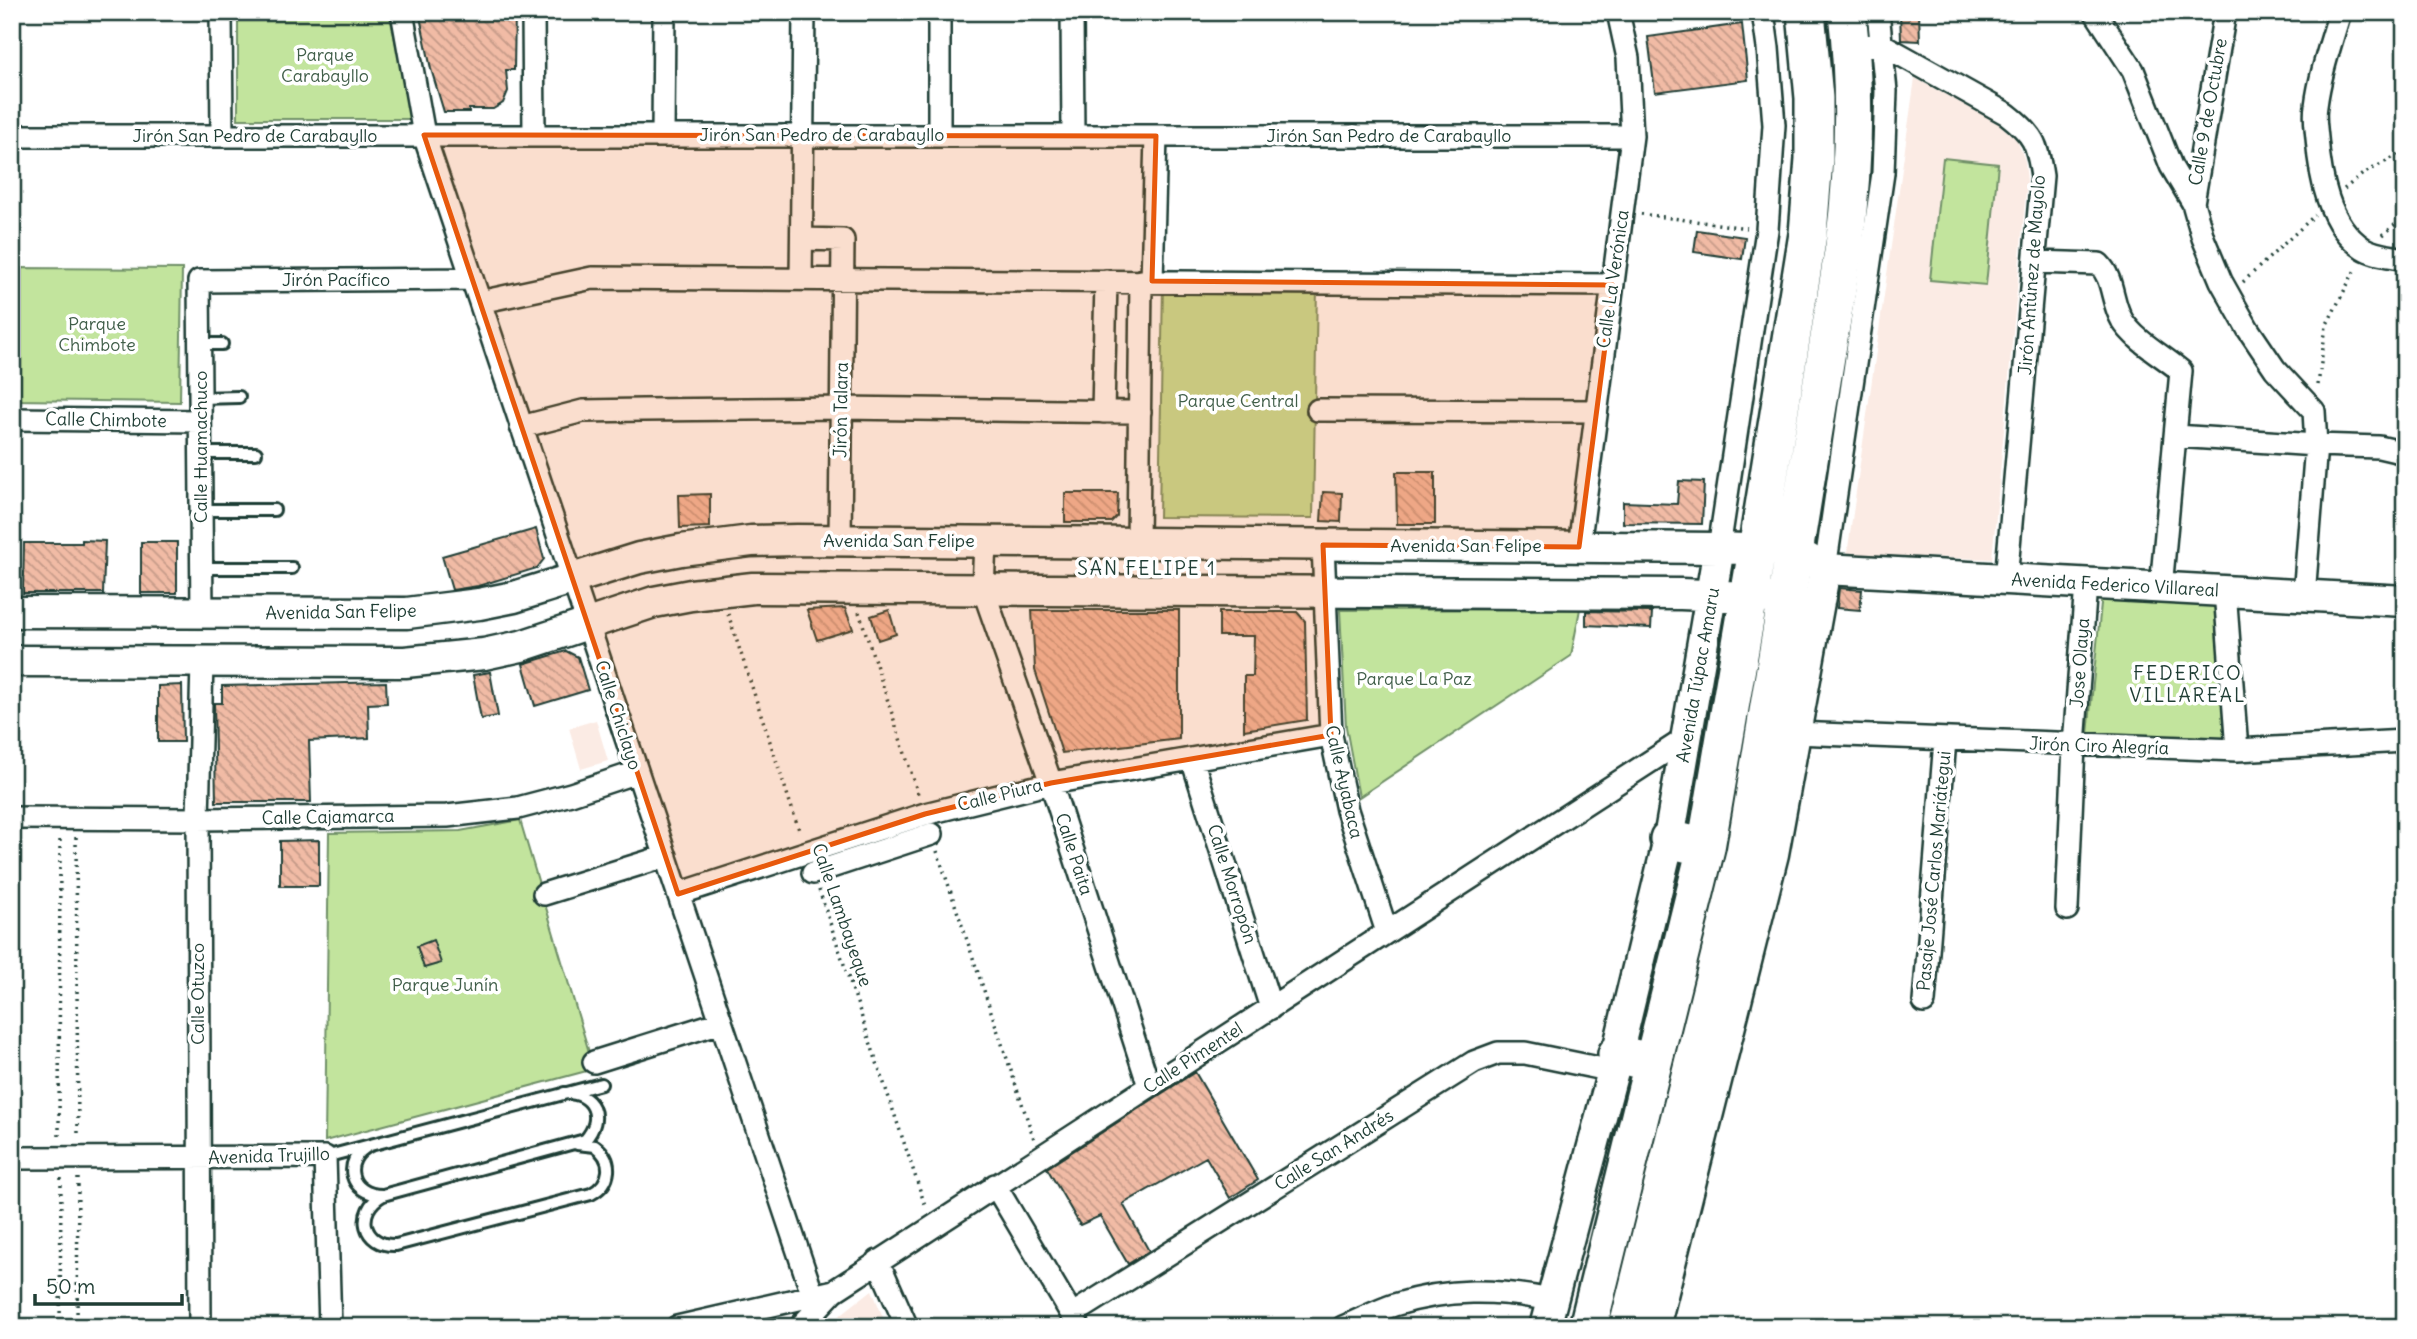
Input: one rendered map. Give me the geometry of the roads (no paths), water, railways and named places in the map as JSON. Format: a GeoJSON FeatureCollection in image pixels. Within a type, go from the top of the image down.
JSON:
{"type":"FeatureCollection","features":[{"type":"Feature","properties":{"kind":"highway","name":"Avenida Túpac Amaru"},"geometry":{"type":"LineString","coordinates":[[1588,1327],[1706,848],[1757,550],[1808,234],[1814,159],[1814,98],[1806,12]]}},
{"type":"Feature","properties":{"kind":"highway"},"geometry":{"type":"LineString","coordinates":[[1628,1327],[1671,1208],[1716,1026],[1787,598],[1810,560],[1851,190],[1860,34]]}},
{"type":"Feature","properties":{"kind":"highway"},"geometry":{"type":"LineString","coordinates":[[1669,839],[1706,848]]}},
{"type":"Feature","properties":{"kind":"highway"},"geometry":{"type":"LineString","coordinates":[[1615,1063],[1653,1063]]}},
{"type":"Feature","properties":{"kind":"main road","name":"Avenida San Felipe"},"geometry":{"type":"LineString","coordinates":[[12,612],[407,613],[514,597],[639,558],[751,541],[1719,548],[1757,550],[1810,560]]}},
{"type":"Feature","properties":{"kind":"main road","name":"Avenida Túpac Amaru"},"geometry":{"type":"LineString","coordinates":[[1548,1314],[1615,1063],[1669,839],[1719,548]]}},
{"type":"Feature","properties":{"kind":"main road","name":"Avenida Federico Villareal"},"geometry":{"type":"LineString","coordinates":[[1810,560],[2006,580],[2405,601]]}},
{"type":"Feature","properties":{"kind":"main road"},"geometry":{"type":"LineString","coordinates":[[1716,1026],[1773,854],[1794,733],[1810,560]]}},
{"type":"Feature","properties":{"kind":"main road"},"geometry":{"type":"LineString","coordinates":[[12,661],[405,662],[452,659],[521,646],[654,602],[721,591],[786,587],[1713,594],[1787,598]]}},
{"type":"Feature","properties":{"kind":"main road"},"geometry":{"type":"LineString","coordinates":[[1654,1327],[1671,1208]]}},
{"type":"Feature","properties":{"kind":"street"},"geometry":{"type":"LineString","coordinates":[[221,12],[222,136]]}},
{"type":"Feature","properties":{"kind":"street","name":"Calle Chiclayo"},"geometry":{"type":"LineString","coordinates":[[402,12],[424,135],[721,1022],[823,1293]]}},
{"type":"Feature","properties":{"kind":"street"},"geometry":{"type":"LineString","coordinates":[[533,12],[534,135]]}},
{"type":"Feature","properties":{"kind":"street"},"geometry":{"type":"LineString","coordinates":[[663,135],[664,12]]}},
{"type":"Feature","properties":{"kind":"street"},"geometry":{"type":"LineString","coordinates":[[801,279],[804,12]]}},
{"type":"Feature","properties":{"kind":"street"},"geometry":{"type":"LineString","coordinates":[[939,12],[939,135]]}},
{"type":"Feature","properties":{"kind":"street"},"geometry":{"type":"LineString","coordinates":[[1072,12],[1073,136]]}},
{"type":"Feature","properties":{"kind":"street","name":"Calle La Verónica"},"geometry":{"type":"LineString","coordinates":[[1579,547],[1632,136],[1628,58],[1618,12]]}},
{"type":"Feature","properties":{"kind":"street","name":"Avenida Túpac Amaru"},"geometry":{"type":"LineString","coordinates":[[1719,548],[1767,230],[1774,125],[1763,12]]}},
{"type":"Feature","properties":{"kind":"street"},"geometry":{"type":"LineString","coordinates":[[1860,34],[1878,12]]}},
{"type":"Feature","properties":{"kind":"street"},"geometry":{"type":"LineString","coordinates":[[2095,12],[2133,70],[2171,166],[2193,203]]}},
{"type":"Feature","properties":{"kind":"street","name":"Calle 9 de Octubre"},"geometry":{"type":"LineString","coordinates":[[2225,12],[2193,203],[2216,270],[2248,329],[2275,369],[2314,411],[2316,445]]}},
{"type":"Feature","properties":{"kind":"street"},"geometry":{"type":"LineString","coordinates":[[2340,12],[2319,85],[2315,110],[2319,168],[2329,202],[2339,222],[2352,238],[2366,249],[2405,259]]}},
{"type":"Feature","properties":{"kind":"street","name":"Jirón Antúnez de Mayolo"},"geometry":{"type":"LineString","coordinates":[[1860,34],[2007,114],[2026,128],[2038,148],[2042,176],[2006,580]]}},
{"type":"Feature","properties":{"kind":"street","name":"Jirón San Pedro de Carabayllo"},"geometry":{"type":"LineString","coordinates":[[12,136],[1632,136]]}},
{"type":"Feature","properties":{"kind":"street"},"geometry":{"type":"LineString","coordinates":[[1138,543],[1140,412],[1156,136]]}},
{"type":"Feature","properties":{"kind":"street","name":"Jirón Talara"},"geometry":{"type":"LineString","coordinates":[[802,239],[843,240],[840,541]]}},
{"type":"Feature","properties":{"kind":"street"},"geometry":{"type":"LineString","coordinates":[[2035,262],[2099,264],[2108,273],[2115,303],[2123,321],[2141,341],[2181,371],[2161,588]]}},
{"type":"Feature","properties":{"kind":"street"},"geometry":{"type":"LineString","coordinates":[[480,302],[592,278],[1613,285]]}},
{"type":"Feature","properties":{"kind":"street","name":"Jirón Pacífico"},"geometry":{"type":"LineString","coordinates":[[199,281],[472,279]]}},
{"type":"Feature","properties":{"kind":"street","name":"Calle Huamachuco"},"geometry":{"type":"LineString","coordinates":[[199,281],[202,613]]}},
{"type":"Feature","properties":{"kind":"street"},"geometry":{"type":"LineString","coordinates":[[1103,412],[1105,281]]}},
{"type":"Feature","properties":{"kind":"street"},"geometry":{"type":"LineString","coordinates":[[522,427],[583,411],[841,408],[1140,412]]}},
{"type":"Feature","properties":{"kind":"street"},"geometry":{"type":"LineString","coordinates":[[1318,410],[1596,411]]}},
{"type":"Feature","properties":{"kind":"street","name":"Calle Chimbote"},"geometry":{"type":"LineString","coordinates":[[12,419],[200,421]]}},
{"type":"Feature","properties":{"kind":"street"},"geometry":{"type":"LineString","coordinates":[[2175,436],[2379,447],[2405,453]]}},
{"type":"Feature","properties":{"kind":"street"},"geometry":{"type":"LineString","coordinates":[[2304,596],[2316,445]]}},
{"type":"Feature","properties":{"kind":"street","name":"Calle Paita"},"geometry":{"type":"LineString","coordinates":[[985,542],[983,589],[1051,783],[1149,1086]]}},
{"type":"Feature","properties":{"kind":"street","name":"Calle Ayabaca"},"geometry":{"type":"LineString","coordinates":[[1323,545],[1331,735],[1347,810],[1387,932]]}},
{"type":"Feature","properties":{"kind":"street","name":"Jose Olaya"},"geometry":{"type":"LineString","coordinates":[[2067,909],[2074,745],[2086,584]]}},
{"type":"Feature","properties":{"kind":"street"},"geometry":{"type":"LineString","coordinates":[[2225,591],[2237,750]]}},
{"type":"Feature","properties":{"kind":"street","name":"Calle Otuzco"},"geometry":{"type":"LineString","coordinates":[[200,1327],[198,819],[202,662]]}},
{"type":"Feature","properties":{"kind":"street","name":"Jirón Ciro Alegría"},"geometry":{"type":"LineString","coordinates":[[1794,733],[2237,750],[2405,741]]}},
{"type":"Feature","properties":{"kind":"street","name":"Calle Piura"},"geometry":{"type":"LineString","coordinates":[[678,894],[925,814],[1051,783],[1331,735]]}},
{"type":"Feature","properties":{"kind":"street","name":"Calle Pimentel"},"geometry":{"type":"LineString","coordinates":[[677,1327],[823,1293],[878,1262],[1688,737]]}},
{"type":"Feature","properties":{"kind":"street","name":"Pasaje José Carlos Mariátegui"},"geometry":{"type":"LineString","coordinates":[[1924,1002],[1945,740]]}},
{"type":"Feature","properties":{"kind":"street","name":"Calle Morropón"},"geometry":{"type":"LineString","coordinates":[[1192,759],[1271,1008]]}},
{"type":"Feature","properties":{"kind":"street","name":"Calle Cajamarca"},"geometry":{"type":"LineString","coordinates":[[12,818],[447,816],[518,808],[638,772]]}},
{"type":"Feature","properties":{"kind":"street"},"geometry":{"type":"LineString","coordinates":[[813,873],[932,834]]}},
{"type":"Feature","properties":{"kind":"street"},"geometry":{"type":"LineString","coordinates":[[544,894],[666,856]]}},
{"type":"Feature","properties":{"kind":"street"},"geometry":{"type":"LineString","coordinates":[[594,1062],[721,1022]]}},
{"type":"Feature","properties":{"kind":"street","name":"Calle San Andrés"},"geometry":{"type":"LineString","coordinates":[[1076,1321],[1474,1062],[1498,1053],[1525,1053],[1615,1063]]}},
{"type":"Feature","properties":{"kind":"street"},"geometry":{"type":"LineString","coordinates":[[325,1157],[330,1327]]}},
{"type":"Feature","properties":{"kind":"street","name":"Avenida Trujillo"},"geometry":{"type":"LineString","coordinates":[[12,1158],[325,1157]]}},
{"type":"Feature","properties":{"kind":"street"},"geometry":{"type":"LineString","coordinates":[[995,1185],[1076,1321]]}},
{"type":"Feature","properties":{"kind":"street"},"geometry":{"type":"LineString","coordinates":[[878,1262],[907,1327]]}},
{"type":"Feature","properties":{"kind":"street"},"geometry":{"type":"LineString","coordinates":[[1343,1327],[1393,1305],[1437,1295],[1472,1291],[1513,1292],[1548,1314]]}},
{"type":"Feature","properties":{"kind":"street"},"geometry":{"type":"LineString","coordinates":[[800,1327],[823,1293]]}},
{"type":"Feature","properties":{"kind":"lane"},"geometry":{"type":"LineString","coordinates":[[200,344],[222,344]]}},
{"type":"Feature","properties":{"kind":"lane"},"geometry":{"type":"LineString","coordinates":[[200,398],[239,397]]}},
{"type":"Feature","properties":{"kind":"lane"},"geometry":{"type":"LineString","coordinates":[[201,453],[256,453]]}},
{"type":"Feature","properties":{"kind":"lane"},"geometry":{"type":"LineString","coordinates":[[201,510],[274,510]]}},
{"type":"Feature","properties":{"kind":"lane"},"geometry":{"type":"LineString","coordinates":[[202,568],[292,568]]}},
{"type":"Feature","properties":{"kind":"lane","name":"Avenida Trujillo"},"geometry":{"type":"LineString","coordinates":[[325,1157],[601,1084]]}},
{"type":"Feature","properties":{"kind":"lane"},"geometry":{"type":"LineString","coordinates":[[564,1093],[582,1096],[593,1108],[595,1125],[591,1133],[577,1144]]}},
{"type":"Feature","properties":{"kind":"lane"},"geometry":{"type":"LineString","coordinates":[[370,1145],[362,1149],[352,1163],[354,1181],[366,1193],[383,1195],[577,1144],[595,1146],[602,1151],[609,1167],[604,1184],[591,1194],[396,1245],[387,1246],[372,1238],[365,1222],[369,1206],[383,1195]]}},
{"type":"Feature","properties":{"kind":"district","name":"SAN FELIPE 1"},"geometry":{"type":"Point","coordinates":[1147,568]}},
{"type":"Feature","properties":{"kind":"district","name":"FEDERICO VILLAREAL"},"geometry":{"type":"Point","coordinates":[2188,684]}},
{"type":"Feature","properties":{"kind":"park label","name":"Parque Carabayllo"},"geometry":{"type":"Point","coordinates":[325,65]}},
{"type":"Feature","properties":{"kind":"park label","name":"Parque Chimbote"},"geometry":{"type":"Point","coordinates":[97,334]}},
{"type":"Feature","properties":{"kind":"park label","name":"Parque Central"},"geometry":{"type":"Point","coordinates":[1238,401]}},
{"type":"Feature","properties":{"kind":"park label","name":"Parque La Paz"},"geometry":{"type":"Point","coordinates":[1414,679]}},
{"type":"Feature","properties":{"kind":"park label","name":"Parque Junín"},"geometry":{"type":"Point","coordinates":[445,985]}}]}
